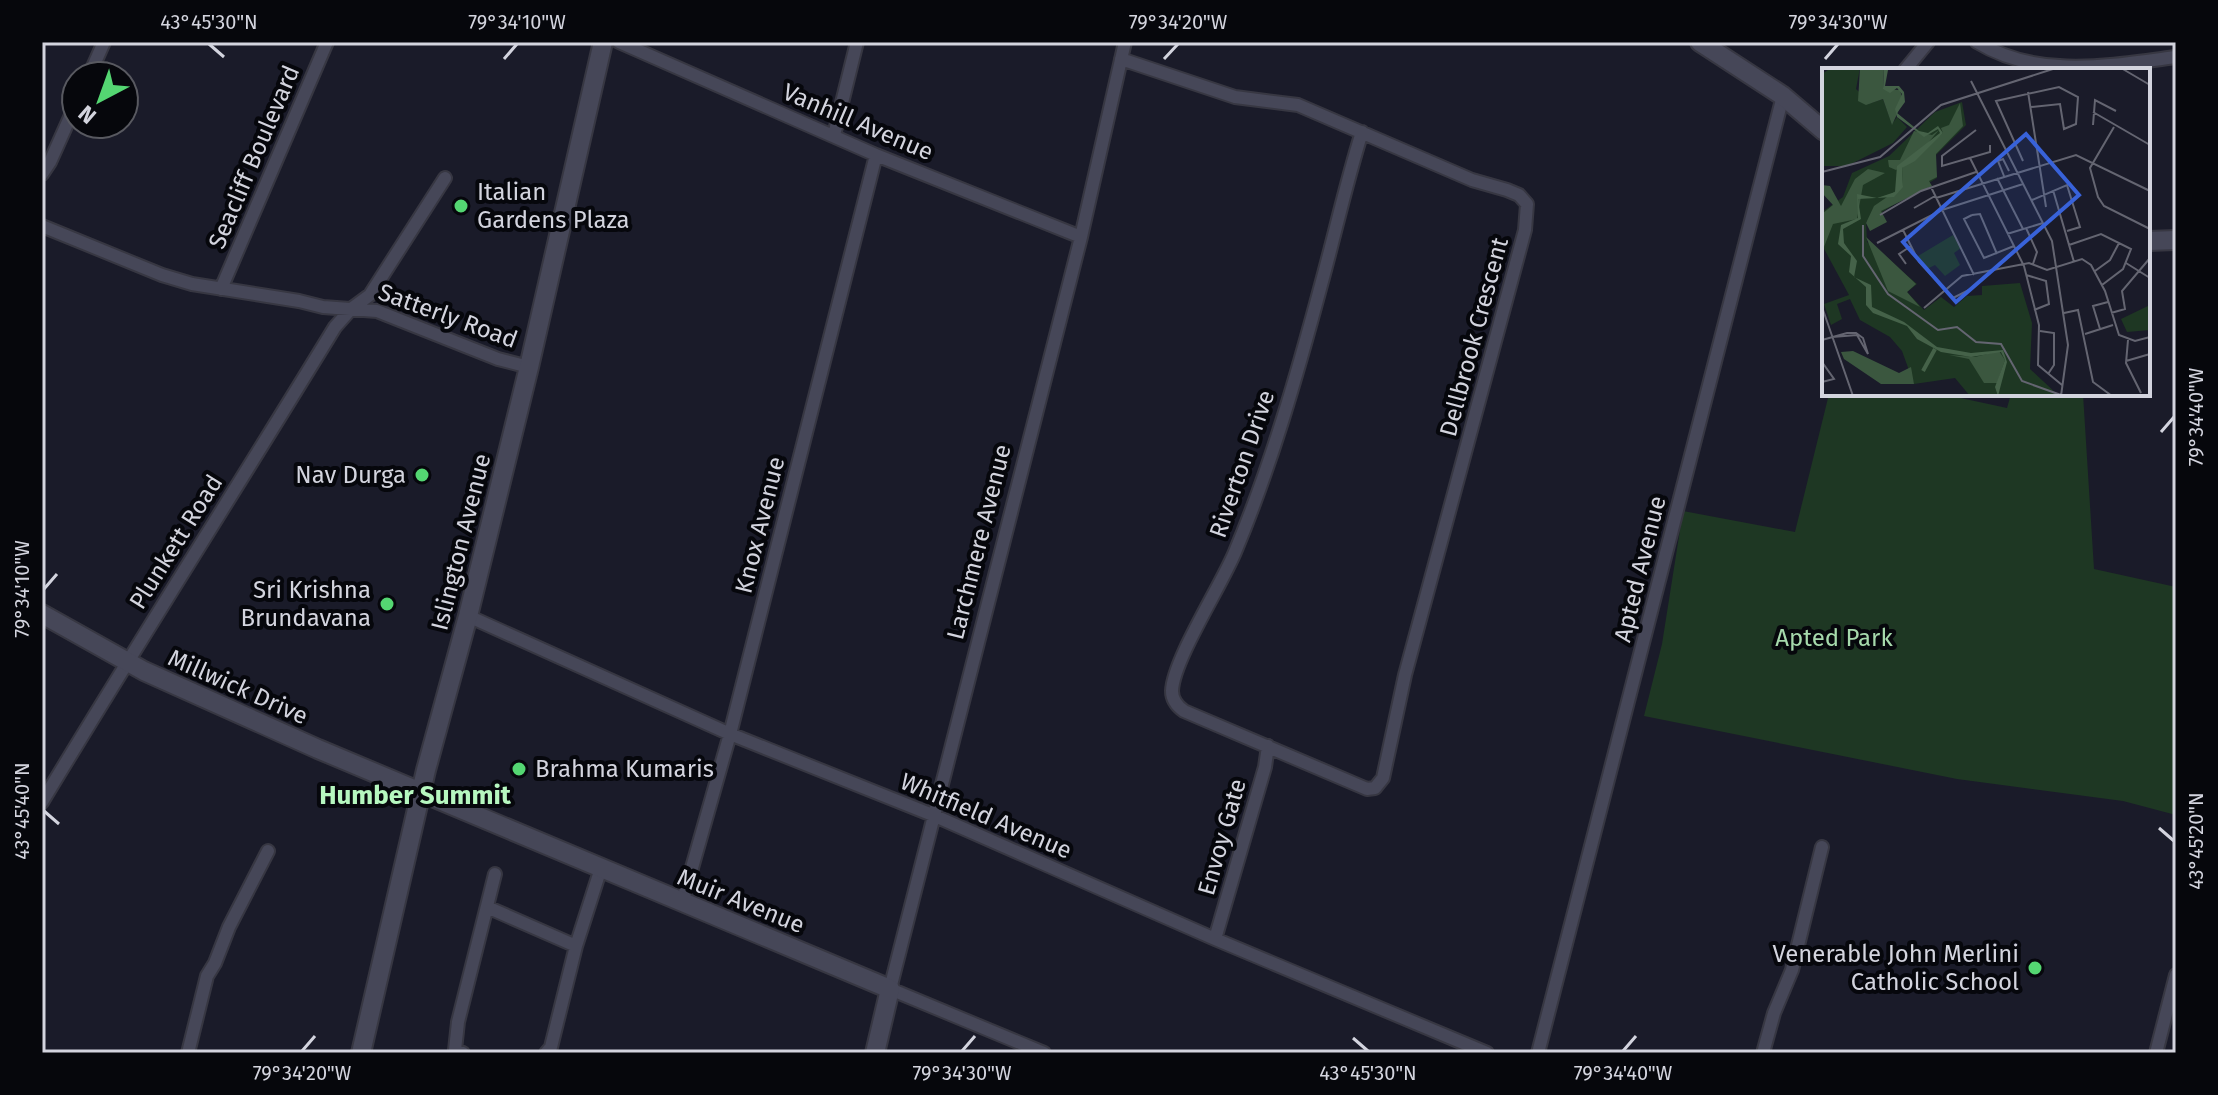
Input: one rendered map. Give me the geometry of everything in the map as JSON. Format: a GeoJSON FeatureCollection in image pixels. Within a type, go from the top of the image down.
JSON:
{"type":"FeatureCollection","features":[{"type":"Feature","properties":{"kind":"street","name":"Seacliff Boulevard"},"geometry":{"type":"LineString","coordinates":[[221,289],[327,42]]}},
{"type":"Feature","properties":{"kind":"street","name":"Islington Avenue"},"geometry":{"type":"LineString","coordinates":[[361,1053],[421,793],[529,367],[603,42]]}},
{"type":"Feature","properties":{"kind":"street","name":"Vanhill Avenue"},"geometry":{"type":"LineString","coordinates":[[619,42],[876,155],[1081,237]]}},
{"type":"Feature","properties":{"kind":"street"},"geometry":{"type":"LineString","coordinates":[[834,135],[857,42]]}},
{"type":"Feature","properties":{"kind":"street","name":"Larchmere Avenue"},"geometry":{"type":"LineString","coordinates":[[875,1053],[1081,237],[1125,42]]}},
{"type":"Feature","properties":{"kind":"street"},"geometry":{"type":"LineString","coordinates":[[1700,42],[1783,96],[1822,129]]}},
{"type":"Feature","properties":{"kind":"street"},"geometry":{"type":"LineString","coordinates":[[1907,68],[1928,42]]}},
{"type":"Feature","properties":{"kind":"street"},"geometry":{"type":"LineString","coordinates":[[1977,42],[1998,54],[2048,67],[2176,57]]}},
{"type":"Feature","properties":{"kind":"street","name":"Dellbrook Crescent"},"geometry":{"type":"LineString","coordinates":[[1121,59],[1235,97],[1298,105],[1472,180],[1519,195],[1527,204],[1528,217],[1405,675],[1383,778],[1375,788],[1361,788],[1341,776],[1268,746]]}},
{"type":"Feature","properties":{"kind":"street","name":"Apted Avenue"},"geometry":{"type":"LineString","coordinates":[[1538,1053],[1783,96]]}},
{"type":"Feature","properties":{"kind":"street","name":"Riverton Drive"},"geometry":{"type":"LineString","coordinates":[[1268,746],[1184,711],[1173,699],[1172,688],[1233,558],[1262,486],[1321,287],[1342,198],[1362,132]]}},
{"type":"Feature","properties":{"kind":"street"},"geometry":{"type":"LineString","coordinates":[[42,174],[60,140]]}},
{"type":"Feature","properties":{"kind":"street","name":"Knox Avenue"},"geometry":{"type":"LineString","coordinates":[[682,903],[730,734],[876,155]]}},
{"type":"Feature","properties":{"kind":"street","name":"Plunkett Road"},"geometry":{"type":"LineString","coordinates":[[42,802],[335,327],[351,309],[370,295],[445,178]]}},
{"type":"Feature","properties":{"kind":"street","name":"Satterly Road"},"geometry":{"type":"LineString","coordinates":[[42,226],[162,275],[323,307],[377,311],[498,359],[529,367]]}},
{"type":"Feature","properties":{"kind":"street"},"geometry":{"type":"LineString","coordinates":[[2150,241],[2176,240]]}},
{"type":"Feature","properties":{"kind":"street","name":"Millwick Drive"},"geometry":{"type":"LineString","coordinates":[[42,614],[127,662],[421,793]]}},
{"type":"Feature","properties":{"kind":"street","name":"Whitfield Avenue"},"geometry":{"type":"LineString","coordinates":[[468,616],[730,734],[935,816],[1215,939],[1487,1053]]}},
{"type":"Feature","properties":{"kind":"street","name":"Envoy Gate"},"geometry":{"type":"LineString","coordinates":[[1215,939],[1265,767],[1268,746]]}},
{"type":"Feature","properties":{"kind":"street","name":"Muir Avenue"},"geometry":{"type":"LineString","coordinates":[[421,793],[1044,1053]]}},
{"type":"Feature","properties":{"kind":"street"},"geometry":{"type":"LineString","coordinates":[[1763,1053],[1774,1013],[1792,970],[1822,847]]}},
{"type":"Feature","properties":{"kind":"street"},"geometry":{"type":"LineString","coordinates":[[188,1053],[209,969],[215,963],[229,927],[268,851]]}},
{"type":"Feature","properties":{"kind":"street"},"geometry":{"type":"LineString","coordinates":[[546,1053],[551,1047],[576,946],[601,868]]}},
{"type":"Feature","properties":{"kind":"street"},"geometry":{"type":"LineString","coordinates":[[463,1053],[455,1050],[458,1022],[495,874]]}},
{"type":"Feature","properties":{"kind":"street"},"geometry":{"type":"LineString","coordinates":[[487,907],[576,946]]}},
{"type":"Feature","properties":{"kind":"street"},"geometry":{"type":"LineString","coordinates":[[2156,1053],[2176,975]]}},
{"type":"Feature","properties":{"kind":"green space","name":"Apted Park"},"geometry":{"type":"Polygon","coordinates":[[[1829,396],[1951,396],[2007,408],[2010,396],[2083,396],[2094,569],[2176,587],[2176,815],[2123,801],[1957,779],[1644,716],[1662,644],[1683,511],[1795,532],[1829,396]]]}},
{"type":"Feature","properties":{"kind":"place","name":"Italian Gardens Plaza"},"geometry":{"type":"Point","coordinates":[461,206]}},
{"type":"Feature","properties":{"kind":"place","name":"Nav Durga"},"geometry":{"type":"Point","coordinates":[422,475]}},
{"type":"Feature","properties":{"kind":"place","name":"Sri Krishna Brundavana"},"geometry":{"type":"Point","coordinates":[387,604]}},
{"type":"Feature","properties":{"kind":"place","name":"Brahma Kumaris"},"geometry":{"type":"Point","coordinates":[519,769]}},
{"type":"Feature","properties":{"kind":"place","name":"Venerable John Merlini Catholic School"},"geometry":{"type":"Point","coordinates":[2035,968]}},
{"type":"Feature","properties":{"kind":"district","name":"Humber Summit"},"geometry":{"type":"Point","coordinates":[415,795]}}]}
